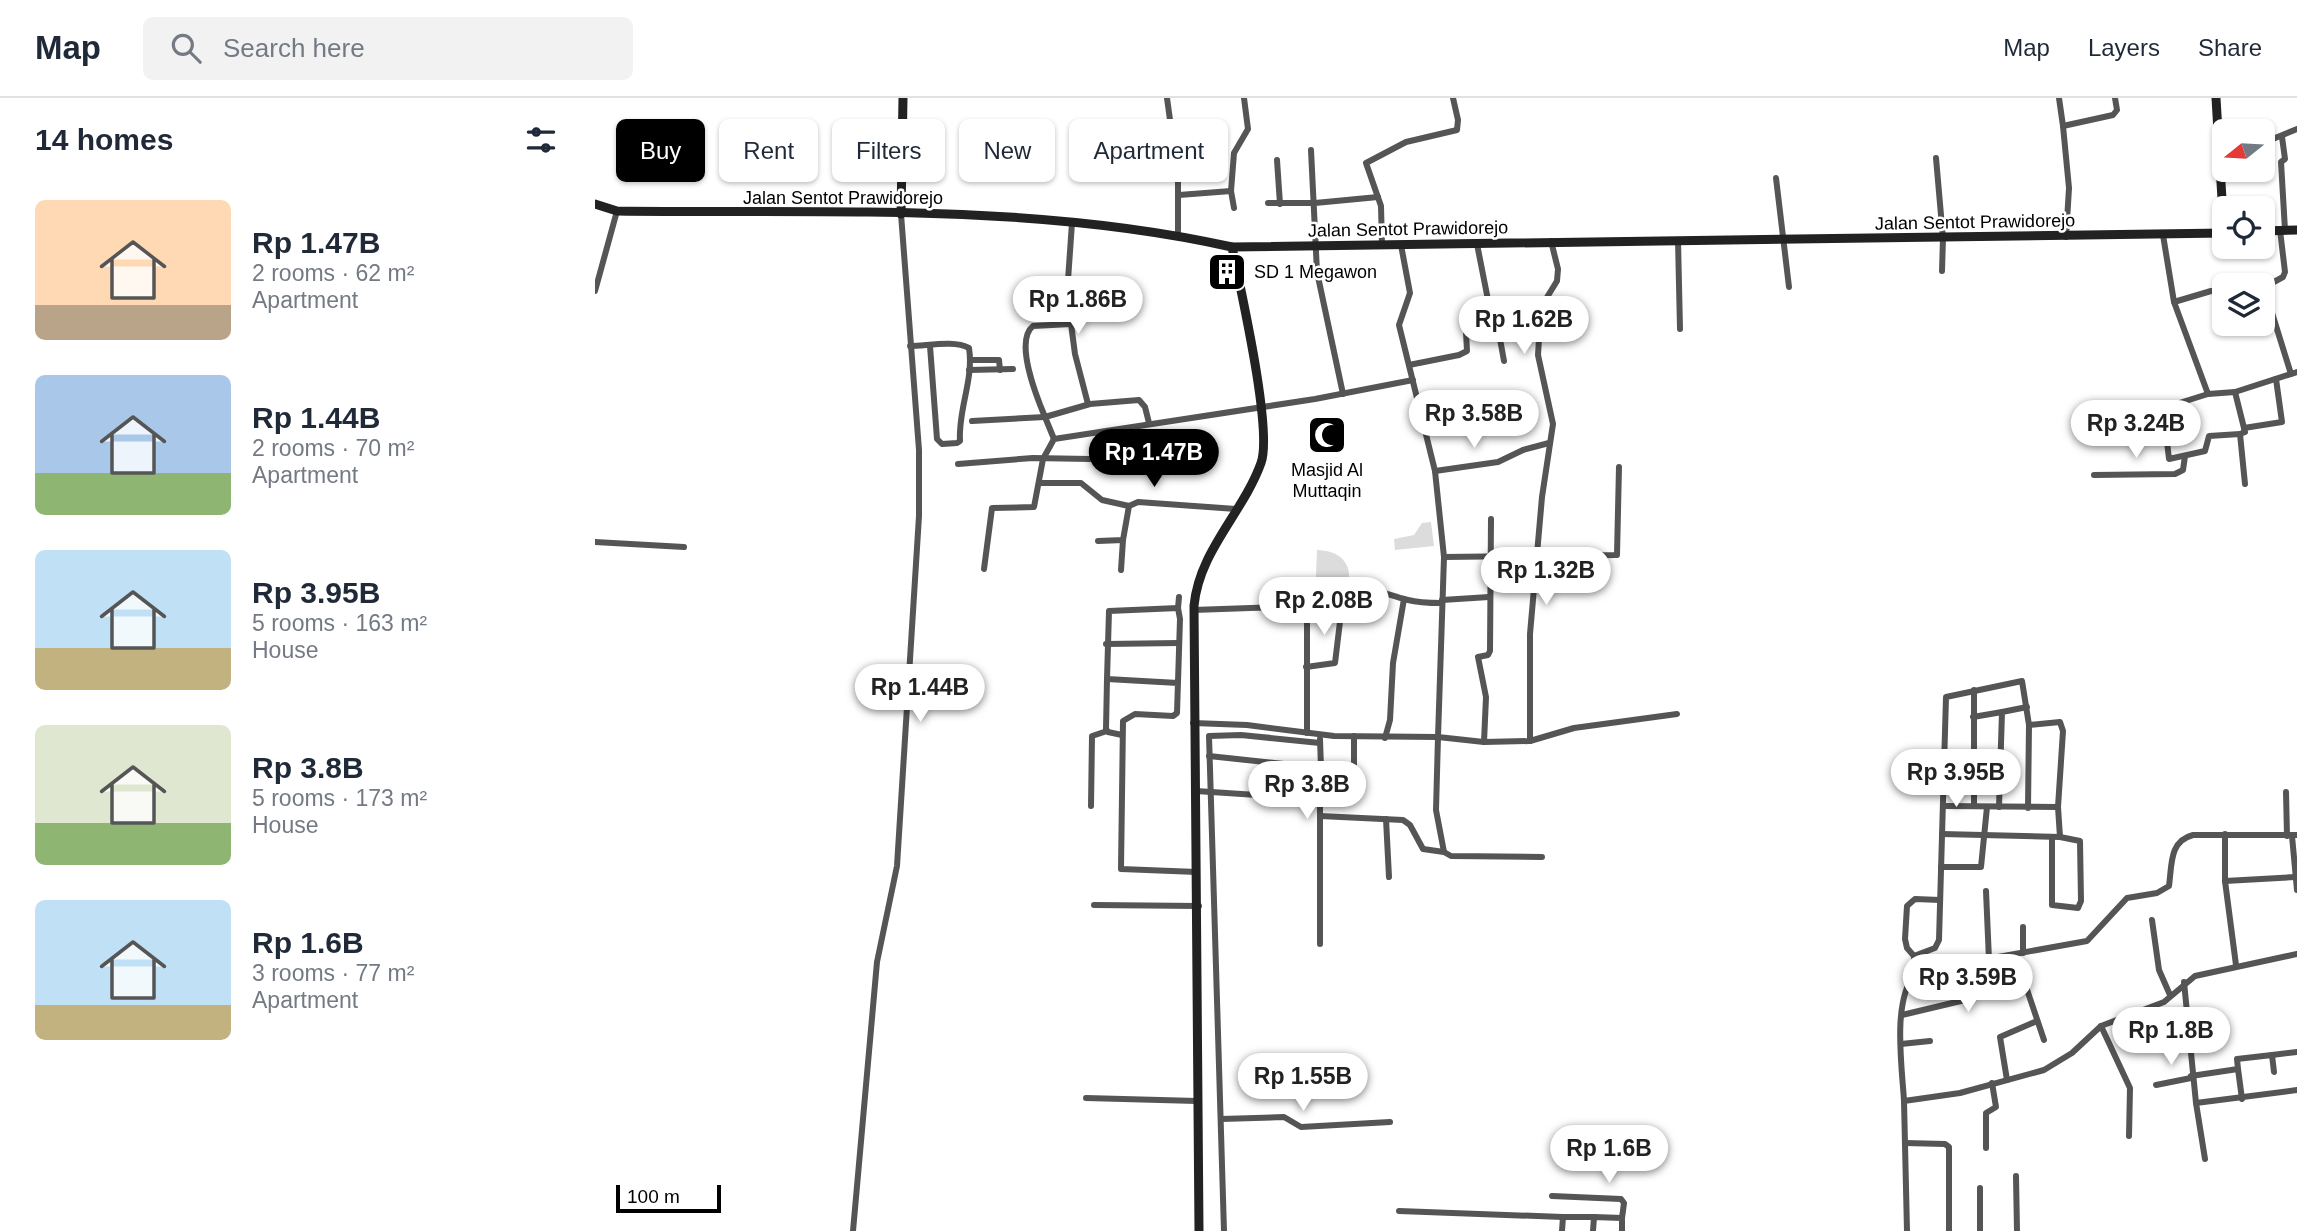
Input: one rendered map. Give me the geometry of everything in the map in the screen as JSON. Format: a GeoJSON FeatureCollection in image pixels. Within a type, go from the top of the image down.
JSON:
{"type":"FeatureCollection","features":[{"type":"Feature","properties":{"kind":"main road"},"geometry":{"type":"LineString","coordinates":[[901,214],[903,98]]}},
{"type":"Feature","properties":{"kind":"main road"},"geometry":{"type":"LineString","coordinates":[[2216,98],[2219,119]]}},
{"type":"Feature","properties":{"kind":"main road","name":"Jalan Sentot Prawidorejo"},"geometry":{"type":"LineString","coordinates":[[595,204],[617,211],[972,215],[1178,235],[1232,247],[2212,233]]}},
{"type":"Feature","properties":{"kind":"main road"},"geometry":{"type":"LineString","coordinates":[[2275,230],[2297,230]]}},
{"type":"Feature","properties":{"kind":"main road"},"geometry":{"type":"LineString","coordinates":[[1199,1231],[1198,946],[1194,872],[1197,857],[1196,791],[1192,698],[1186,664],[1202,569],[1263,458],[1260,407],[1232,247]]}},
{"type":"Feature","properties":{"kind":"street"},"geometry":{"type":"LineString","coordinates":[[1167,98],[1179,195],[1178,235]]}},
{"type":"Feature","properties":{"kind":"street"},"geometry":{"type":"LineString","coordinates":[[1234,208],[1231,191],[1234,153],[1248,129],[1244,98]]}},
{"type":"Feature","properties":{"kind":"street"},"geometry":{"type":"LineString","coordinates":[[1382,245],[1381,206],[1366,163],[1406,142],[1457,130],[1453,98]]}},
{"type":"Feature","properties":{"kind":"street"},"geometry":{"type":"LineString","coordinates":[[2059,98],[2069,188],[2066,237]]}},
{"type":"Feature","properties":{"kind":"street"},"geometry":{"type":"LineString","coordinates":[[2063,126],[2113,115],[2117,110],[2115,98]]}},
{"type":"Feature","properties":{"kind":"street"},"geometry":{"type":"LineString","coordinates":[[2275,139],[2297,129]]}},
{"type":"Feature","properties":{"kind":"street"},"geometry":{"type":"LineString","coordinates":[[2275,284],[2285,272],[2281,162],[2285,159],[2281,137]]}},
{"type":"Feature","properties":{"kind":"street"},"geometry":{"type":"LineString","coordinates":[[1311,150],[1315,203],[1314,247],[1322,304],[1343,394]]}},
{"type":"Feature","properties":{"kind":"street"},"geometry":{"type":"LineString","coordinates":[[1936,158],[1943,238],[1942,271]]}},
{"type":"Feature","properties":{"kind":"street"},"geometry":{"type":"LineString","coordinates":[[1277,160],[1280,204]]}},
{"type":"Feature","properties":{"kind":"street"},"geometry":{"type":"LineString","coordinates":[[1776,178],[1789,287]]}},
{"type":"Feature","properties":{"kind":"street"},"geometry":{"type":"LineString","coordinates":[[1179,195],[1231,191]]}},
{"type":"Feature","properties":{"kind":"street"},"geometry":{"type":"LineString","coordinates":[[1268,203],[1315,203],[1378,197]]}},
{"type":"Feature","properties":{"kind":"street"},"geometry":{"type":"LineString","coordinates":[[595,291],[617,211]]}},
{"type":"Feature","properties":{"kind":"street"},"geometry":{"type":"LineString","coordinates":[[853,1231],[877,962],[897,866],[919,516],[919,450],[901,214]]}},
{"type":"Feature","properties":{"kind":"street"},"geometry":{"type":"LineString","coordinates":[[1072,223],[1068,280],[1071,324],[1075,354],[1088,404]]}},
{"type":"Feature","properties":{"kind":"street"},"geometry":{"type":"LineString","coordinates":[[2163,235],[2174,302],[2208,394]]}},
{"type":"Feature","properties":{"kind":"street"},"geometry":{"type":"LineString","coordinates":[[1678,240],[1680,329]]}},
{"type":"Feature","properties":{"kind":"street"},"geometry":{"type":"LineString","coordinates":[[1530,741],[1530,634],[1536,554],[1553,424],[1538,355],[1541,307],[1557,281],[1551,242]]}},
{"type":"Feature","properties":{"kind":"street"},"geometry":{"type":"LineString","coordinates":[[1477,244],[1489,305],[1498,328],[1504,360]]}},
{"type":"Feature","properties":{"kind":"street"},"geometry":{"type":"LineString","coordinates":[[1401,245],[1410,293],[1399,325],[1434,471],[1444,557],[1436,810],[1444,852]]}},
{"type":"Feature","properties":{"kind":"street"},"geometry":{"type":"LineString","coordinates":[[2174,302],[2211,291]]}},
{"type":"Feature","properties":{"kind":"street"},"geometry":{"type":"LineString","coordinates":[[1409,365],[1467,351],[1465,313],[1489,305]]}},
{"type":"Feature","properties":{"kind":"street"},"geometry":{"type":"LineString","coordinates":[[1054,439],[1032,385],[1026,339],[1033,326],[1071,324]]}},
{"type":"Feature","properties":{"kind":"street"},"geometry":{"type":"LineString","coordinates":[[2178,404],[2183,428],[2127,438],[2125,420],[2208,394],[2235,392],[2294,373],[2275,327]]}},
{"type":"Feature","properties":{"kind":"street"},"geometry":{"type":"LineString","coordinates":[[910,346],[930,346],[967,346],[969,370],[959,425],[960,440],[957,443],[940,443],[930,346]]}},
{"type":"Feature","properties":{"kind":"street"},"geometry":{"type":"LineString","coordinates":[[970,360],[999,360],[1000,369]]}},
{"type":"Feature","properties":{"kind":"street"},"geometry":{"type":"LineString","coordinates":[[969,370],[1013,369]]}},
{"type":"Feature","properties":{"kind":"street"},"geometry":{"type":"LineString","coordinates":[[2166,433],[2169,459],[2205,451],[2209,436],[2282,422],[2276,379]]}},
{"type":"Feature","properties":{"kind":"street"},"geometry":{"type":"LineString","coordinates":[[1054,439],[1343,394],[1413,380]]}},
{"type":"Feature","properties":{"kind":"street"},"geometry":{"type":"LineString","coordinates":[[2235,392],[2242,431],[2245,484]]}},
{"type":"Feature","properties":{"kind":"street"},"geometry":{"type":"LineString","coordinates":[[972,421],[1045,417],[1088,404],[1139,400],[1143,401],[1149,423]]}},
{"type":"Feature","properties":{"kind":"street"},"geometry":{"type":"LineString","coordinates":[[984,569],[992,508],[1033,508],[1037,504],[1043,459],[1054,439]]}},
{"type":"Feature","properties":{"kind":"street"},"geometry":{"type":"LineString","coordinates":[[1434,471],[1498,462],[1523,450],[1549,443]]}},
{"type":"Feature","properties":{"kind":"street"},"geometry":{"type":"LineString","coordinates":[[2094,475],[2175,474],[2183,470],[2185,456]]}},
{"type":"Feature","properties":{"kind":"street"},"geometry":{"type":"LineString","coordinates":[[958,464],[1090,459]]}},
{"type":"Feature","properties":{"kind":"street"},"geometry":{"type":"LineString","coordinates":[[1444,557],[1617,555],[1619,467]]}},
{"type":"Feature","properties":{"kind":"street"},"geometry":{"type":"LineString","coordinates":[[1039,483],[1081,483],[1102,500],[1129,506],[1138,502],[1237,509]]}},
{"type":"Feature","properties":{"kind":"street"},"geometry":{"type":"LineString","coordinates":[[1121,570],[1129,506]]}},
{"type":"Feature","properties":{"kind":"street"},"geometry":{"type":"LineString","coordinates":[[1484,742],[1486,697],[1478,657],[1488,655],[1490,650],[1491,519]]}},
{"type":"Feature","properties":{"kind":"street"},"geometry":{"type":"LineString","coordinates":[[1098,541],[1123,540]]}},
{"type":"Feature","properties":{"kind":"street"},"geometry":{"type":"LineString","coordinates":[[595,542],[684,547]]}},
{"type":"Feature","properties":{"kind":"street"},"geometry":{"type":"LineString","coordinates":[[1306,667],[1335,663],[1342,605],[1347,596],[1356,590],[1404,599],[1442,601],[1489,597]]}},
{"type":"Feature","properties":{"kind":"street"},"geometry":{"type":"LineString","coordinates":[[1179,597],[1179,643],[1186,664],[1178,682],[1180,697],[1177,713],[1173,716],[1135,714],[1125,717],[1122,735],[1121,869],[1194,872]]}},
{"type":"Feature","properties":{"kind":"street"},"geometry":{"type":"LineString","coordinates":[[1385,738],[1390,720],[1393,663],[1404,599]]}},
{"type":"Feature","properties":{"kind":"street"},"geometry":{"type":"LineString","coordinates":[[1193,610],[1342,605]]}},
{"type":"Feature","properties":{"kind":"street"},"geometry":{"type":"LineString","coordinates":[[1307,607],[1307,733]]}},
{"type":"Feature","properties":{"kind":"street"},"geometry":{"type":"LineString","coordinates":[[1107,731],[1107,644],[1110,611],[1178,608]]}},
{"type":"Feature","properties":{"kind":"street"},"geometry":{"type":"LineString","coordinates":[[1107,644],[1179,643]]}},
{"type":"Feature","properties":{"kind":"street"},"geometry":{"type":"LineString","coordinates":[[1107,680],[1178,682]]}},
{"type":"Feature","properties":{"kind":"street"},"geometry":{"type":"LineString","coordinates":[[1914,956],[1926,953],[1939,944],[1944,701],[1949,694],[2022,681],[2029,725],[2028,807]]}},
{"type":"Feature","properties":{"kind":"street"},"geometry":{"type":"LineString","coordinates":[[1974,690],[1974,806]]}},
{"type":"Feature","properties":{"kind":"street"},"geometry":{"type":"LineString","coordinates":[[1180,697],[1192,698]]}},
{"type":"Feature","properties":{"kind":"street"},"geometry":{"type":"LineString","coordinates":[[1973,717],[2027,708]]}},
{"type":"Feature","properties":{"kind":"street"},"geometry":{"type":"LineString","coordinates":[[1999,807],[2002,712]]}},
{"type":"Feature","properties":{"kind":"street"},"geometry":{"type":"LineString","coordinates":[[1224,1231],[1209,736],[1213,734],[1320,739],[1354,736],[1438,737],[1484,742],[1530,741],[1574,728],[1677,714]]}},
{"type":"Feature","properties":{"kind":"street"},"geometry":{"type":"LineString","coordinates":[[1942,834],[2056,837],[2080,841],[2081,901],[2078,908],[2056,908],[2052,905],[2056,837],[2063,725],[2060,722],[2029,725]]}},
{"type":"Feature","properties":{"kind":"street"},"geometry":{"type":"LineString","coordinates":[[1193,723],[1247,725],[1307,733],[1320,739]]}},
{"type":"Feature","properties":{"kind":"street"},"geometry":{"type":"LineString","coordinates":[[1091,806],[1092,736],[1107,731],[1122,735]]}},
{"type":"Feature","properties":{"kind":"street"},"geometry":{"type":"LineString","coordinates":[[1320,790],[1346,790],[1354,786],[1354,736]]}},
{"type":"Feature","properties":{"kind":"street"},"geometry":{"type":"LineString","coordinates":[[1320,739],[1320,944]]}},
{"type":"Feature","properties":{"kind":"street"},"geometry":{"type":"LineString","coordinates":[[1209,756],[1321,768]]}},
{"type":"Feature","properties":{"kind":"street"},"geometry":{"type":"LineString","coordinates":[[1196,791],[1320,799]]}},
{"type":"Feature","properties":{"kind":"street"},"geometry":{"type":"LineString","coordinates":[[2286,792],[2297,890]]}},
{"type":"Feature","properties":{"kind":"street"},"geometry":{"type":"LineString","coordinates":[[1943,806],[2058,807]]}},
{"type":"Feature","properties":{"kind":"street"},"geometry":{"type":"LineString","coordinates":[[1941,867],[1980,867],[1987,807]]}},
{"type":"Feature","properties":{"kind":"street"},"geometry":{"type":"LineString","coordinates":[[1320,817],[1403,820],[1410,825],[1423,849],[1444,852],[1451,856],[1542,857]]}},
{"type":"Feature","properties":{"kind":"street"},"geometry":{"type":"LineString","coordinates":[[1386,819],[1389,877]]}},
{"type":"Feature","properties":{"kind":"street"},"geometry":{"type":"LineString","coordinates":[[1915,973],[1951,972],[2019,953],[2087,941],[2127,898],[2157,893],[2169,887],[2175,846],[2181,838],[2225,834],[2292,836]]}},
{"type":"Feature","properties":{"kind":"street"},"geometry":{"type":"LineString","coordinates":[[2225,834],[2225,881],[2236,965]]}},
{"type":"Feature","properties":{"kind":"street"},"geometry":{"type":"LineString","coordinates":[[1197,857],[1211,856]]}},
{"type":"Feature","properties":{"kind":"street"},"geometry":{"type":"LineString","coordinates":[[2225,881],[2295,877]]}},
{"type":"Feature","properties":{"kind":"street"},"geometry":{"type":"LineString","coordinates":[[1986,891],[1989,960]]}},
{"type":"Feature","properties":{"kind":"street"},"geometry":{"type":"LineString","coordinates":[[1907,1231],[1901,1044],[1902,1015],[1909,983],[1915,973],[1914,956],[1907,948],[1907,906],[1915,900],[1940,900]]}},
{"type":"Feature","properties":{"kind":"street"},"geometry":{"type":"LineString","coordinates":[[1094,905],[1197,906]]}},
{"type":"Feature","properties":{"kind":"street"},"geometry":{"type":"LineString","coordinates":[[2152,920],[2159,970],[2171,995]]}},
{"type":"Feature","properties":{"kind":"street"},"geometry":{"type":"LineString","coordinates":[[2024,927],[2019,953],[2023,980],[2044,1040]]}},
{"type":"Feature","properties":{"kind":"street"},"geometry":{"type":"LineString","coordinates":[[1198,946],[1214,945]]}},
{"type":"Feature","properties":{"kind":"street"},"geometry":{"type":"LineString","coordinates":[[1904,1101],[1960,1093],[2044,1070],[2061,1061],[2101,1026],[2159,1004],[2185,982],[2202,973],[2297,954]]}},
{"type":"Feature","properties":{"kind":"street"},"geometry":{"type":"LineString","coordinates":[[1902,1015],[1965,1000],[2023,980]]}},
{"type":"Feature","properties":{"kind":"street"},"geometry":{"type":"LineString","coordinates":[[2185,982],[2191,1077],[2205,1159]]}},
{"type":"Feature","properties":{"kind":"street"},"geometry":{"type":"LineString","coordinates":[[2007,1080],[2000,1037],[2037,1021]]}},
{"type":"Feature","properties":{"kind":"street"},"geometry":{"type":"LineString","coordinates":[[2101,1026],[2130,1088],[2129,1136]]}},
{"type":"Feature","properties":{"kind":"street"},"geometry":{"type":"LineString","coordinates":[[1901,1044],[1930,1041]]}},
{"type":"Feature","properties":{"kind":"street"},"geometry":{"type":"LineString","coordinates":[[2242,1099],[2237,1059],[2297,1052]]}},
{"type":"Feature","properties":{"kind":"street"},"geometry":{"type":"LineString","coordinates":[[2272,1055],[2274,1072]]}},
{"type":"Feature","properties":{"kind":"street"},"geometry":{"type":"LineString","coordinates":[[2155,1086],[2238,1069]]}},
{"type":"Feature","properties":{"kind":"street"},"geometry":{"type":"LineString","coordinates":[[1986,1147],[1986,1113],[1996,1107],[1992,1083]]}},
{"type":"Feature","properties":{"kind":"street"},"geometry":{"type":"LineString","coordinates":[[2196,1103],[2297,1090]]}},
{"type":"Feature","properties":{"kind":"street"},"geometry":{"type":"LineString","coordinates":[[1086,1098],[1197,1101]]}},
{"type":"Feature","properties":{"kind":"street"},"geometry":{"type":"LineString","coordinates":[[1221,1119],[1284,1117],[1301,1127],[1390,1122]]}},
{"type":"Feature","properties":{"kind":"street"},"geometry":{"type":"LineString","coordinates":[[1905,1143],[1945,1144],[1949,1147],[1949,1231]]}},
{"type":"Feature","properties":{"kind":"street"},"geometry":{"type":"LineString","coordinates":[[2016,1176],[2017,1231]]}},
{"type":"Feature","properties":{"kind":"street"},"geometry":{"type":"LineString","coordinates":[[1980,1188],[1980,1231]]}},
{"type":"Feature","properties":{"kind":"street"},"geometry":{"type":"LineString","coordinates":[[1552,1196],[1621,1199],[1624,1203],[1622,1231]]}},
{"type":"Feature","properties":{"kind":"street"},"geometry":{"type":"LineString","coordinates":[[1399,1211],[1622,1218]]}},
{"type":"Feature","properties":{"kind":"street"},"geometry":{"type":"LineString","coordinates":[[1563,1217],[1563,1231]]}},
{"type":"Feature","properties":{"kind":"street"},"geometry":{"type":"LineString","coordinates":[[1593,1231],[1594,1217]]}},
{"type":"Feature","properties":{"kind":"shaded area"},"geometry":{"type":"Polygon","coordinates":[[[1431,522],[1434,546],[1395,550],[1394,539],[1414,535],[1422,523],[1431,522]]]}},
{"type":"Feature","properties":{"kind":"shaded area"},"geometry":{"type":"Polygon","coordinates":[[[1317,550],[1331,552],[1341,558],[1347,565],[1349,574],[1344,592],[1337,600],[1327,605],[1316,576],[1317,550]]]}},
{"type":"Feature","properties":{"kind":"place","name":"SD 1 Megawon"},"geometry":{"type":"Point","coordinates":[1227,272]}},
{"type":"Feature","properties":{"kind":"place","name":"Masjid Al Muttaqin"},"geometry":{"type":"Point","coordinates":[1327,435]}}]}
